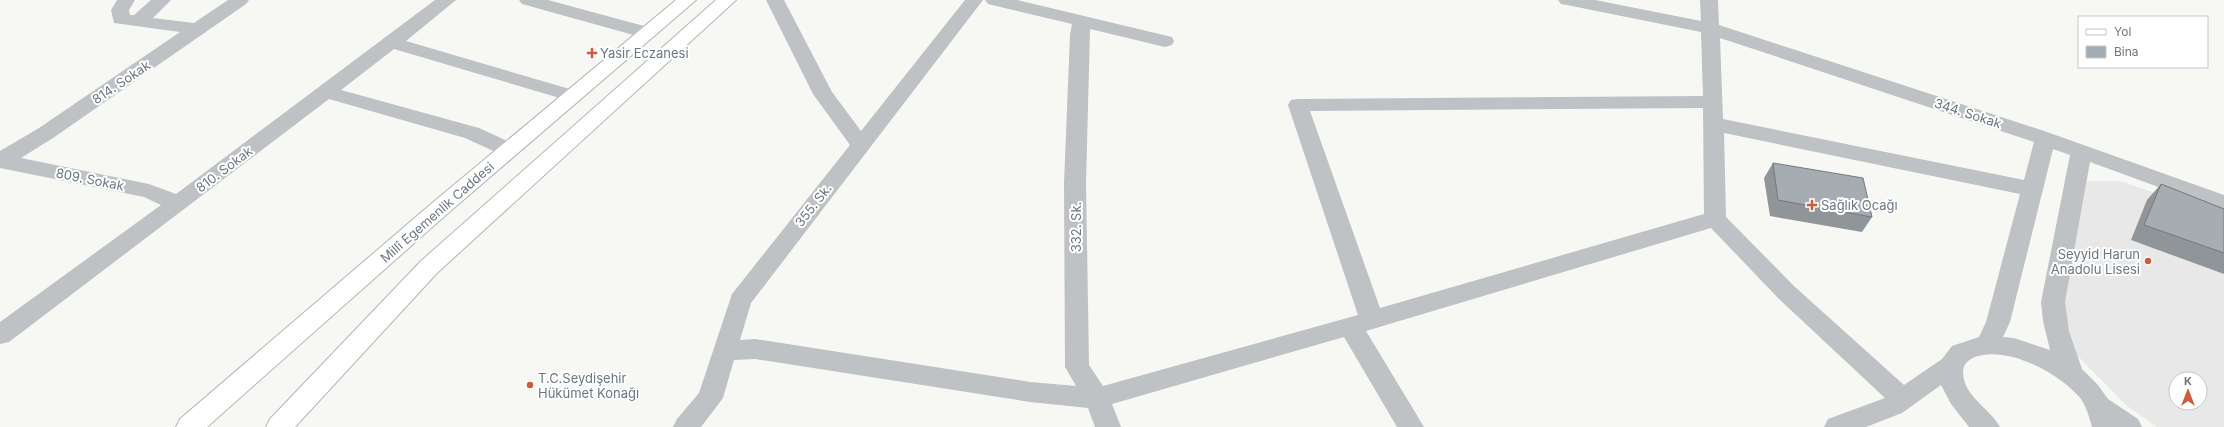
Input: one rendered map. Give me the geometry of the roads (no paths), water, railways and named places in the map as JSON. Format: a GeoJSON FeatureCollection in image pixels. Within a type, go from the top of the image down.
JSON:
{"type":"FeatureCollection","features":[{"type":"Feature","properties":{"kind":"main road","name":"Millî Egemenlik Caddesi"},"geometry":{"type":"LineString","coordinates":[[189,427],[509,150],[687,0]]}},
{"type":"Feature","properties":{"kind":"main road"},"geometry":{"type":"LineString","coordinates":[[279,427],[429,267],[727,0]]}},
{"type":"Feature","properties":{"kind":"street"},"geometry":{"type":"LineString","coordinates":[[126,0],[120,10],[121,19],[198,29]]}},
{"type":"Feature","properties":{"kind":"street"},"geometry":{"type":"LineString","coordinates":[[137,22],[162,0]]}},
{"type":"Feature","properties":{"kind":"street","name":"814. Sokak"},"geometry":{"type":"LineString","coordinates":[[0,160],[46,132],[240,0]]}},
{"type":"Feature","properties":{"kind":"street","name":"810. Sokak"},"geometry":{"type":"LineString","coordinates":[[0,335],[178,204],[447,0]]}},
{"type":"Feature","properties":{"kind":"street"},"geometry":{"type":"LineString","coordinates":[[528,0],[648,33]]}},
{"type":"Feature","properties":{"kind":"street"},"geometry":{"type":"LineString","coordinates":[[775,0],[823,94],[860,144]]}},
{"type":"Feature","properties":{"kind":"street","name":"355. Sk."},"geometry":{"type":"LineString","coordinates":[[686,427],[710,398],[740,300],[860,144],[974,0]]}},
{"type":"Feature","properties":{"kind":"street"},"geometry":{"type":"LineString","coordinates":[[994,0],[1165,41]]}},
{"type":"Feature","properties":{"kind":"street","name":"344. Sokak"},"geometry":{"type":"LineString","coordinates":[[1567,0],[1710,28],[2045,139],[2224,203]]}},
{"type":"Feature","properties":{"kind":"street"},"geometry":{"type":"LineString","coordinates":[[1709,0],[1715,219],[1787,293],[1903,398]]}},
{"type":"Feature","properties":{"kind":"street","name":"332. Sk."},"geometry":{"type":"LineString","coordinates":[[1082,20],[1079,35],[1075,183],[1076,367],[1097,398],[1108,427]]}},
{"type":"Feature","properties":{"kind":"street"},"geometry":{"type":"LineString","coordinates":[[390,42],[573,96]]}},
{"type":"Feature","properties":{"kind":"street"},"geometry":{"type":"LineString","coordinates":[[326,92],[472,133],[509,150]]}},
{"type":"Feature","properties":{"kind":"street"},"geometry":{"type":"LineString","coordinates":[[1411,427],[1361,323],[1298,105],[1713,113],[2032,189]]}},
{"type":"Feature","properties":{"kind":"street"},"geometry":{"type":"LineString","coordinates":[[1987,345],[1998,322],[2045,139]]}},
{"type":"Feature","properties":{"kind":"street"},"geometry":{"type":"LineString","coordinates":[[2072,375],[2060,344],[2054,321],[2053,302],[2081,152]]}},
{"type":"Feature","properties":{"kind":"street","name":"809. Sokak"},"geometry":{"type":"LineString","coordinates":[[0,160],[149,191],[178,204]]}},
{"type":"Feature","properties":{"kind":"street"},"geometry":{"type":"LineString","coordinates":[[725,351],[755,349],[1030,392],[1097,398],[1361,323],[1715,219]]}},
{"type":"Feature","properties":{"kind":"street"},"geometry":{"type":"LineString","coordinates":[[1837,427],[1893,406],[1903,398],[1936,378],[1953,364],[1965,350],[1987,345],[2014,347],[2029,352],[2058,366],[2072,375],[2093,396],[2102,417],[2129,427]]}},
{"type":"Feature","properties":{"kind":"street"},"geometry":{"type":"LineString","coordinates":[[1953,364],[1952,383],[1956,394],[1973,416],[1987,427]]}},
{"type":"Feature","properties":{"kind":"place","name":"Yasir Eczanesi"},"geometry":{"type":"Point","coordinates":[592,53]}},
{"type":"Feature","properties":{"kind":"place","name":"Sağlık Ocağı"},"geometry":{"type":"Point","coordinates":[1812,205]}},
{"type":"Feature","properties":{"kind":"place","name":"Seyyid Harun Anadolu Lisesi"},"geometry":{"type":"Point","coordinates":[2148,261]}},
{"type":"Feature","properties":{"kind":"place","name":"T.C.Seydişehir Hükümet Konağı"},"geometry":{"type":"Point","coordinates":[530,385]}}]}
